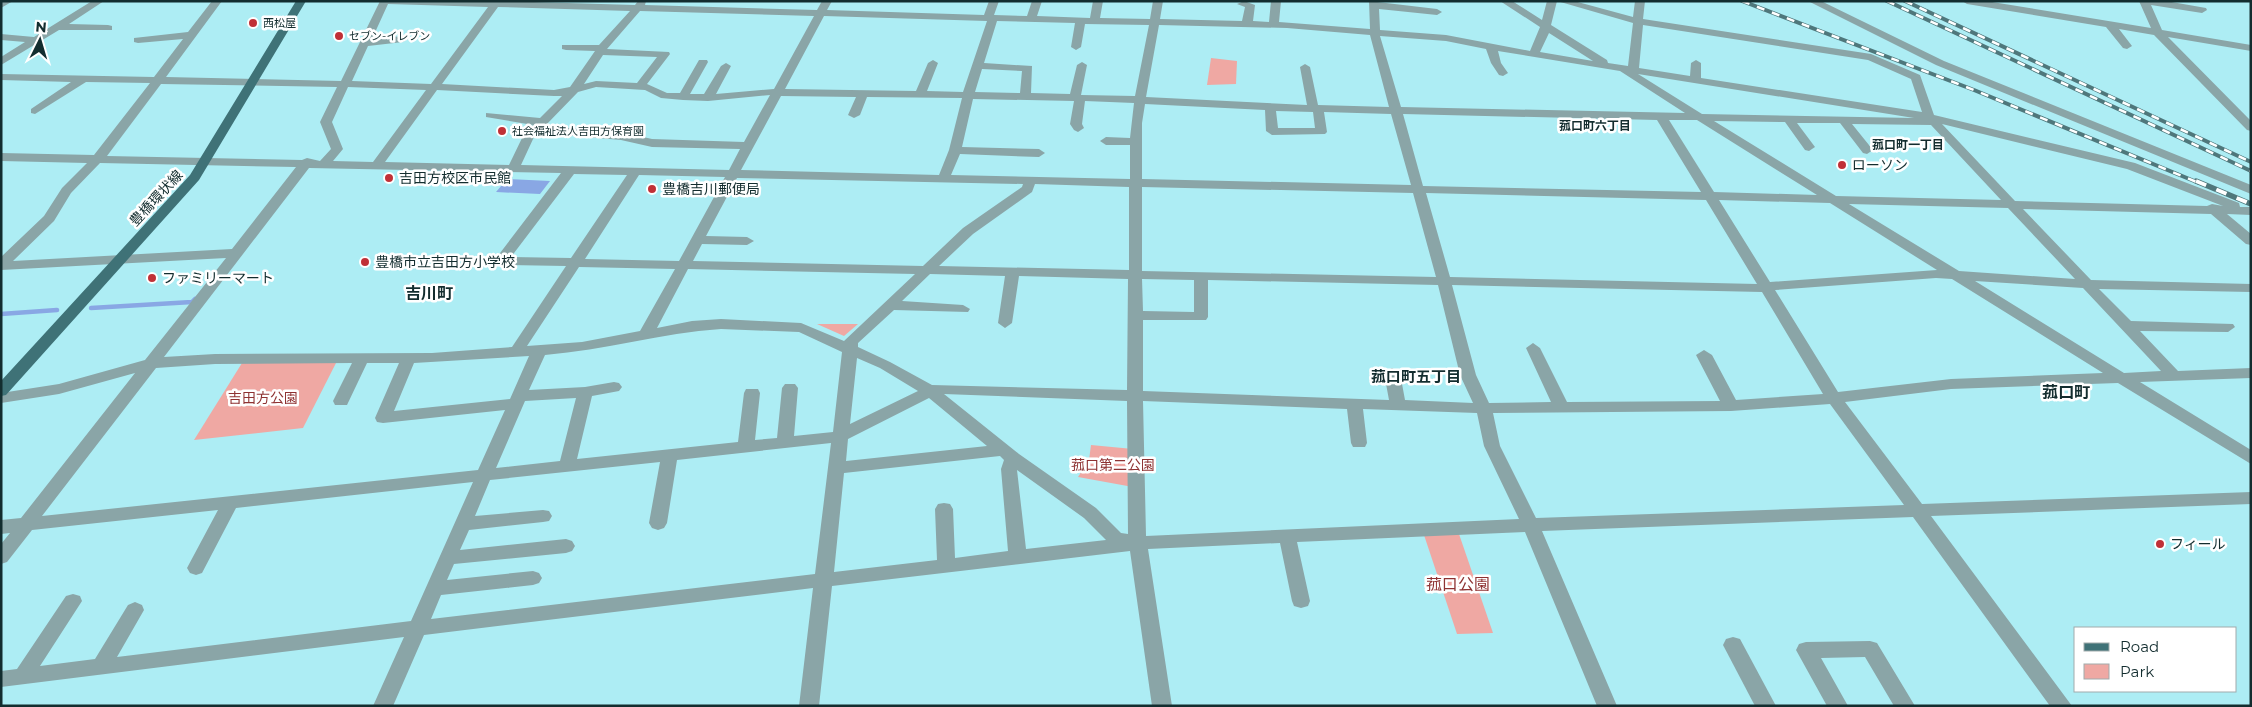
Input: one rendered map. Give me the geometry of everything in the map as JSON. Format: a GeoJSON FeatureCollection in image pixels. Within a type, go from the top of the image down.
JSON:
{"type":"FeatureCollection","features":[{"type":"Feature","properties":{"kind":"main road","name":"豊橋環状線"},"geometry":{"type":"LineString","coordinates":[[1,391],[195,177],[302,1]]}},
{"type":"Feature","properties":{"kind":"street"},"geometry":{"type":"LineString","coordinates":[[1,5],[8,1]]}},
{"type":"Feature","properties":{"kind":"street"},"geometry":{"type":"LineString","coordinates":[[1,62],[99,1]]}},
{"type":"Feature","properties":{"kind":"street"},"geometry":{"type":"LineString","coordinates":[[1,265],[49,218],[66,191],[98,159],[217,1]]}},
{"type":"Feature","properties":{"kind":"street"},"geometry":{"type":"LineString","coordinates":[[324,163],[337,149],[326,122],[386,1],[641,5],[820,14],[1094,22],[1274,24],[1446,38],[1931,119],[2117,162],[2248,211]]}},
{"type":"Feature","properties":{"kind":"street"},"geometry":{"type":"LineString","coordinates":[[645,336],[827,1]]}},
{"type":"Feature","properties":{"kind":"street"},"geometry":{"type":"LineString","coordinates":[[893,16],[899,1]]}},
{"type":"Feature","properties":{"kind":"street"},"geometry":{"type":"LineString","coordinates":[[944,178],[955,150],[968,95],[992,21],[989,18],[994,1]]}},
{"type":"Feature","properties":{"kind":"street"},"geometry":{"type":"LineString","coordinates":[[1031,19],[1037,1]]}},
{"type":"Feature","properties":{"kind":"street"},"geometry":{"type":"LineString","coordinates":[[1094,22],[1098,1]]}},
{"type":"Feature","properties":{"kind":"street"},"geometry":{"type":"LineString","coordinates":[[1158,1],[1136,123],[1137,315],[1135,397],[1138,543],[1162,706]]}},
{"type":"Feature","properties":{"kind":"street"},"geometry":{"type":"LineString","coordinates":[[1274,24],[1276,1]]}},
{"type":"Feature","properties":{"kind":"street"},"geometry":{"type":"LineString","coordinates":[[1505,1],[1545,26],[1620,67],[1829,199],[2251,458]]}},
{"type":"Feature","properties":{"kind":"street"},"geometry":{"type":"LineString","coordinates":[[1534,54],[1552,1]]}},
{"type":"Feature","properties":{"kind":"street"},"geometry":{"type":"LineString","coordinates":[[1562,1],[1638,21],[1870,57],[1916,77],[1931,119],[2084,284],[2092,288],[2174,376]]}},
{"type":"Feature","properties":{"kind":"street"},"geometry":{"type":"LineString","coordinates":[[1620,67],[1638,21],[1640,1]]}},
{"type":"Feature","properties":{"kind":"street"},"geometry":{"type":"LineString","coordinates":[[1955,1],[2251,48]]}},
{"type":"Feature","properties":{"kind":"street"},"geometry":{"type":"LineString","coordinates":[[2204,5],[2145,1],[2158,33],[2251,128]]}},
{"type":"Feature","properties":{"kind":"street"},"geometry":{"type":"LineString","coordinates":[[1815,2],[1940,63],[2251,190]]}},
{"type":"Feature","properties":{"kind":"street"},"geometry":{"type":"LineString","coordinates":[[377,165],[495,3]]}},
{"type":"Feature","properties":{"kind":"street"},"geometry":{"type":"LineString","coordinates":[[1437,12],[1374,3],[1374,32],[1444,281],[1468,374],[1484,408],[1496,454],[1531,525],[1607,706]]}},
{"type":"Feature","properties":{"kind":"street"},"geometry":{"type":"LineString","coordinates":[[1242,4],[1250,5],[1247,24]]}},
{"type":"Feature","properties":{"kind":"street"},"geometry":{"type":"LineString","coordinates":[[514,168],[524,145],[539,125],[574,90],[602,50],[641,5]]}},
{"type":"Feature","properties":{"kind":"street"},"geometry":{"type":"LineString","coordinates":[[1076,47],[1080,21]]}},
{"type":"Feature","properties":{"kind":"street"},"geometry":{"type":"LineString","coordinates":[[2110,25],[2128,46]]}},
{"type":"Feature","properties":{"kind":"street"},"geometry":{"type":"LineString","coordinates":[[58,27],[108,28]]}},
{"type":"Feature","properties":{"kind":"street"},"geometry":{"type":"LineString","coordinates":[[1446,38],[1452,28]]}},
{"type":"Feature","properties":{"kind":"street"},"geometry":{"type":"LineString","coordinates":[[138,40],[192,35]]}},
{"type":"Feature","properties":{"kind":"street"},"geometry":{"type":"LineString","coordinates":[[1,37],[36,40]]}},
{"type":"Feature","properties":{"kind":"street"},"geometry":{"type":"LineString","coordinates":[[364,43],[403,39]]}},
{"type":"Feature","properties":{"kind":"street"},"geometry":{"type":"LineString","coordinates":[[566,47],[665,54],[640,86]]}},
{"type":"Feature","properties":{"kind":"street"},"geometry":{"type":"LineString","coordinates":[[1491,47],[1496,63],[1502,73]]}},
{"type":"Feature","properties":{"kind":"street"},"geometry":{"type":"LineString","coordinates":[[683,97],[703,62]]}},
{"type":"Feature","properties":{"kind":"street"},"geometry":{"type":"LineString","coordinates":[[920,95],[933,63]]}},
{"type":"Feature","properties":{"kind":"street"},"geometry":{"type":"LineString","coordinates":[[1695,79],[1696,63]]}},
{"type":"Feature","properties":{"kind":"street"},"geometry":{"type":"LineString","coordinates":[[1078,128],[1076,124],[1077,98],[1082,65]]}},
{"type":"Feature","properties":{"kind":"street"},"geometry":{"type":"LineString","coordinates":[[708,98],[726,66]]}},
{"type":"Feature","properties":{"kind":"street"},"geometry":{"type":"LineString","coordinates":[[977,66],[1028,68],[1025,96]]}},
{"type":"Feature","properties":{"kind":"street"},"geometry":{"type":"LineString","coordinates":[[1270,108],[1272,131],[1321,132],[1305,67]]}},
{"type":"Feature","properties":{"kind":"street"},"geometry":{"type":"LineString","coordinates":[[1,77],[344,84],[554,93],[596,84],[640,86],[647,87],[666,96],[708,98],[778,92],[968,95],[1141,99],[1270,108],[1843,120],[1931,119]]}},
{"type":"Feature","properties":{"kind":"street"},"geometry":{"type":"LineString","coordinates":[[35,111],[83,79]]}},
{"type":"Feature","properties":{"kind":"street"},"geometry":{"type":"LineString","coordinates":[[854,115],[863,94]]}},
{"type":"Feature","properties":{"kind":"street"},"geometry":{"type":"LineString","coordinates":[[2234,110],[2251,112]]}},
{"type":"Feature","properties":{"kind":"street"},"geometry":{"type":"LineString","coordinates":[[490,115],[539,125],[621,136],[652,143],[748,146]]}},
{"type":"Feature","properties":{"kind":"street"},"geometry":{"type":"LineString","coordinates":[[1661,116],[1834,398],[2062,706]]}},
{"type":"Feature","properties":{"kind":"street"},"geometry":{"type":"LineString","coordinates":[[1789,119],[1809,147]]}},
{"type":"Feature","properties":{"kind":"street"},"geometry":{"type":"LineString","coordinates":[[1843,120],[1867,150]]}},
{"type":"Feature","properties":{"kind":"street"},"geometry":{"type":"LineString","coordinates":[[1106,140],[1136,142]]}},
{"type":"Feature","properties":{"kind":"street"},"geometry":{"type":"LineString","coordinates":[[955,150],[1039,153]]}},
{"type":"Feature","properties":{"kind":"street"},"geometry":{"type":"LineString","coordinates":[[1,157],[307,162],[2248,211]]}},
{"type":"Feature","properties":{"kind":"street"},"geometry":{"type":"LineString","coordinates":[[1,557],[307,162]]}},
{"type":"Feature","properties":{"kind":"street"},"geometry":{"type":"LineString","coordinates":[[571,169],[501,261],[1766,288],[1774,285],[1953,275],[2084,284],[2251,288]]}},
{"type":"Feature","properties":{"kind":"street"},"geometry":{"type":"LineString","coordinates":[[516,352],[573,262],[636,170]]}},
{"type":"Feature","properties":{"kind":"street"},"geometry":{"type":"LineString","coordinates":[[809,706],[838,437],[851,342],[926,270],[983,219],[1028,188],[1030,180]]}},
{"type":"Feature","properties":{"kind":"street"},"geometry":{"type":"LineString","coordinates":[[2188,188],[2251,241]]}},
{"type":"Feature","properties":{"kind":"street"},"geometry":{"type":"LineString","coordinates":[[698,240],[747,241]]}},
{"type":"Feature","properties":{"kind":"street"},"geometry":{"type":"LineString","coordinates":[[1,265],[237,253]]}},
{"type":"Feature","properties":{"kind":"street"},"geometry":{"type":"LineString","coordinates":[[1005,323],[1013,272]]}},
{"type":"Feature","properties":{"kind":"street"},"geometry":{"type":"LineString","coordinates":[[1137,315],[1201,317],[1201,277]]}},
{"type":"Feature","properties":{"kind":"street"},"geometry":{"type":"LineString","coordinates":[[891,304],[962,309]]}},
{"type":"Feature","properties":{"kind":"street"},"geometry":{"type":"LineString","coordinates":[[1,398],[59,389],[152,363],[215,359],[409,358],[591,346],[692,326],[739,324],[801,328],[850,348],[930,391],[1007,454],[1090,513],[1116,539],[1138,543]]}},
{"type":"Feature","properties":{"kind":"street"},"geometry":{"type":"LineString","coordinates":[[2126,326],[2228,327]]}},
{"type":"Feature","properties":{"kind":"street"},"geometry":{"type":"LineString","coordinates":[[1533,348],[1562,408]]}},
{"type":"Feature","properties":{"kind":"street"},"geometry":{"type":"LineString","coordinates":[[383,706],[538,350]]}},
{"type":"Feature","properties":{"kind":"street"},"geometry":{"type":"LineString","coordinates":[[1704,355],[1731,406]]}},
{"type":"Feature","properties":{"kind":"street"},"geometry":{"type":"LineString","coordinates":[[341,401],[362,358]]}},
{"type":"Feature","properties":{"kind":"street"},"geometry":{"type":"LineString","coordinates":[[409,358],[383,418],[614,387]]}},
{"type":"Feature","properties":{"kind":"street"},"geometry":{"type":"LineString","coordinates":[[1392,372],[1398,406]]}},
{"type":"Feature","properties":{"kind":"street"},"geometry":{"type":"LineString","coordinates":[[1,527],[838,437],[930,391],[939,389],[1484,408],[1731,406],[1834,398],[1951,384],[2251,373]]}},
{"type":"Feature","properties":{"kind":"street"},"geometry":{"type":"LineString","coordinates":[[785,442],[790,388]]}},
{"type":"Feature","properties":{"kind":"street"},"geometry":{"type":"LineString","coordinates":[[567,465],[585,392]]}},
{"type":"Feature","properties":{"kind":"street"},"geometry":{"type":"LineString","coordinates":[[746,447],[752,393]]}},
{"type":"Feature","properties":{"kind":"street"},"geometry":{"type":"LineString","coordinates":[[1354,404],[1359,443]]}},
{"type":"Feature","properties":{"kind":"street"},"geometry":{"type":"LineString","coordinates":[[658,524],[670,454]]}},
{"type":"Feature","properties":{"kind":"street"},"geometry":{"type":"LineString","coordinates":[[835,468],[1007,454]]}},
{"type":"Feature","properties":{"kind":"street"},"geometry":{"type":"LineString","coordinates":[[1007,454],[1018,557]]}},
{"type":"Feature","properties":{"kind":"street"},"geometry":{"type":"LineString","coordinates":[[1,679],[1138,543],[1531,525],[2251,498]]}},
{"type":"Feature","properties":{"kind":"street"},"geometry":{"type":"LineString","coordinates":[[196,568],[231,501]]}},
{"type":"Feature","properties":{"kind":"street"},"geometry":{"type":"LineString","coordinates":[[944,509],[946,566]]}},
{"type":"Feature","properties":{"kind":"street"},"geometry":{"type":"LineString","coordinates":[[462,524],[543,516]]}},
{"type":"Feature","properties":{"kind":"street"},"geometry":{"type":"LineString","coordinates":[[1287,536],[1301,601]]}},
{"type":"Feature","properties":{"kind":"street"},"geometry":{"type":"LineString","coordinates":[[447,558],[566,546]]}},
{"type":"Feature","properties":{"kind":"street"},"geometry":{"type":"LineString","coordinates":[[433,590],[533,578]]}},
{"type":"Feature","properties":{"kind":"street"},"geometry":{"type":"LineString","coordinates":[[22,677],[73,601]]}},
{"type":"Feature","properties":{"kind":"street"},"geometry":{"type":"LineString","coordinates":[[101,667],[135,610]]}},
{"type":"Feature","properties":{"kind":"street"},"geometry":{"type":"LineString","coordinates":[[1733,645],[1766,706]]}},
{"type":"Feature","properties":{"kind":"street"},"geometry":{"type":"LineString","coordinates":[[1838,706],[1806,650],[1870,649],[1905,706]]}},
{"type":"Feature","properties":{"kind":"green space"},"geometry":{"type":"Polygon","coordinates":[[[1211,58],[1237,61],[1236,84],[1207,85],[1211,58]]]}},
{"type":"Feature","properties":{"kind":"green space"},"geometry":{"type":"Polygon","coordinates":[[[817,324],[858,324],[844,336],[817,324]]]}},
{"type":"Feature","properties":{"kind":"green space","name":"吉田方公園"},"geometry":{"type":"Polygon","coordinates":[[[242,363],[336,363],[303,428],[194,440],[242,363]]]}},
{"type":"Feature","properties":{"kind":"green space","name":"菰口第二公園"},"geometry":{"type":"Polygon","coordinates":[[[1091,445],[1133,449],[1133,487],[1078,477],[1089,460],[1091,445]]]}},
{"type":"Feature","properties":{"kind":"green space","name":"菰口公園"},"geometry":{"type":"Polygon","coordinates":[[[1459,534],[1493,633],[1457,634],[1424,535],[1459,534]]]}},
{"type":"Feature","properties":{"kind":"water"},"geometry":{"type":"Polygon","coordinates":[[[507,179],[550,181],[540,194],[496,192],[507,179]]]}},
{"type":"Feature","properties":{"kind":"waterway"},"geometry":{"type":"LineString","coordinates":[[91,308],[192,302],[195,299]]}},
{"type":"Feature","properties":{"kind":"waterway"},"geometry":{"type":"LineString","coordinates":[[1,314],[57,310]]}},
{"type":"Feature","properties":{"kind":"railway"},"geometry":{"type":"LineString","coordinates":[[1742,1],[1974,90],[2199,183]]}},
{"type":"Feature","properties":{"kind":"railway"},"geometry":{"type":"LineString","coordinates":[[1887,1],[2251,171]]}},
{"type":"Feature","properties":{"kind":"railway"},"geometry":{"type":"LineString","coordinates":[[1905,1],[2251,162]]}},
{"type":"Feature","properties":{"kind":"railway"},"geometry":{"type":"LineString","coordinates":[[2196,181],[2251,204]]}},
{"type":"Feature","properties":{"kind":"place","name":"西松屋"},"geometry":{"type":"Point","coordinates":[253,23]}},
{"type":"Feature","properties":{"kind":"place","name":"セブン-イレブン"},"geometry":{"type":"Point","coordinates":[339,36]}},
{"type":"Feature","properties":{"kind":"place","name":"社会福祉法人吉田方保育園"},"geometry":{"type":"Point","coordinates":[502,131]}},
{"type":"Feature","properties":{"kind":"place","name":"ローソン"},"geometry":{"type":"Point","coordinates":[1842,165]}},
{"type":"Feature","properties":{"kind":"place","name":"吉田方校区市民館"},"geometry":{"type":"Point","coordinates":[389,178]}},
{"type":"Feature","properties":{"kind":"place","name":"豊橋吉川郵便局"},"geometry":{"type":"Point","coordinates":[652,189]}},
{"type":"Feature","properties":{"kind":"place","name":"豊橋市立吉田方小学校"},"geometry":{"type":"Point","coordinates":[365,262]}},
{"type":"Feature","properties":{"kind":"place","name":"ファミリーマート"},"geometry":{"type":"Point","coordinates":[152,278]}},
{"type":"Feature","properties":{"kind":"place","name":"フィール"},"geometry":{"type":"Point","coordinates":[2160,544]}},
{"type":"Feature","properties":{"kind":"district","name":"菰口町六丁目"},"geometry":{"type":"Point","coordinates":[1595,126]}},
{"type":"Feature","properties":{"kind":"district","name":"菰口町一丁目"},"geometry":{"type":"Point","coordinates":[1908,145]}},
{"type":"Feature","properties":{"kind":"district","name":"吉川町"},"geometry":{"type":"Point","coordinates":[429,293]}},
{"type":"Feature","properties":{"kind":"district","name":"菰口町五丁目"},"geometry":{"type":"Point","coordinates":[1416,377]}},
{"type":"Feature","properties":{"kind":"district","name":"菰口町"},"geometry":{"type":"Point","coordinates":[2066,392]}}]}
